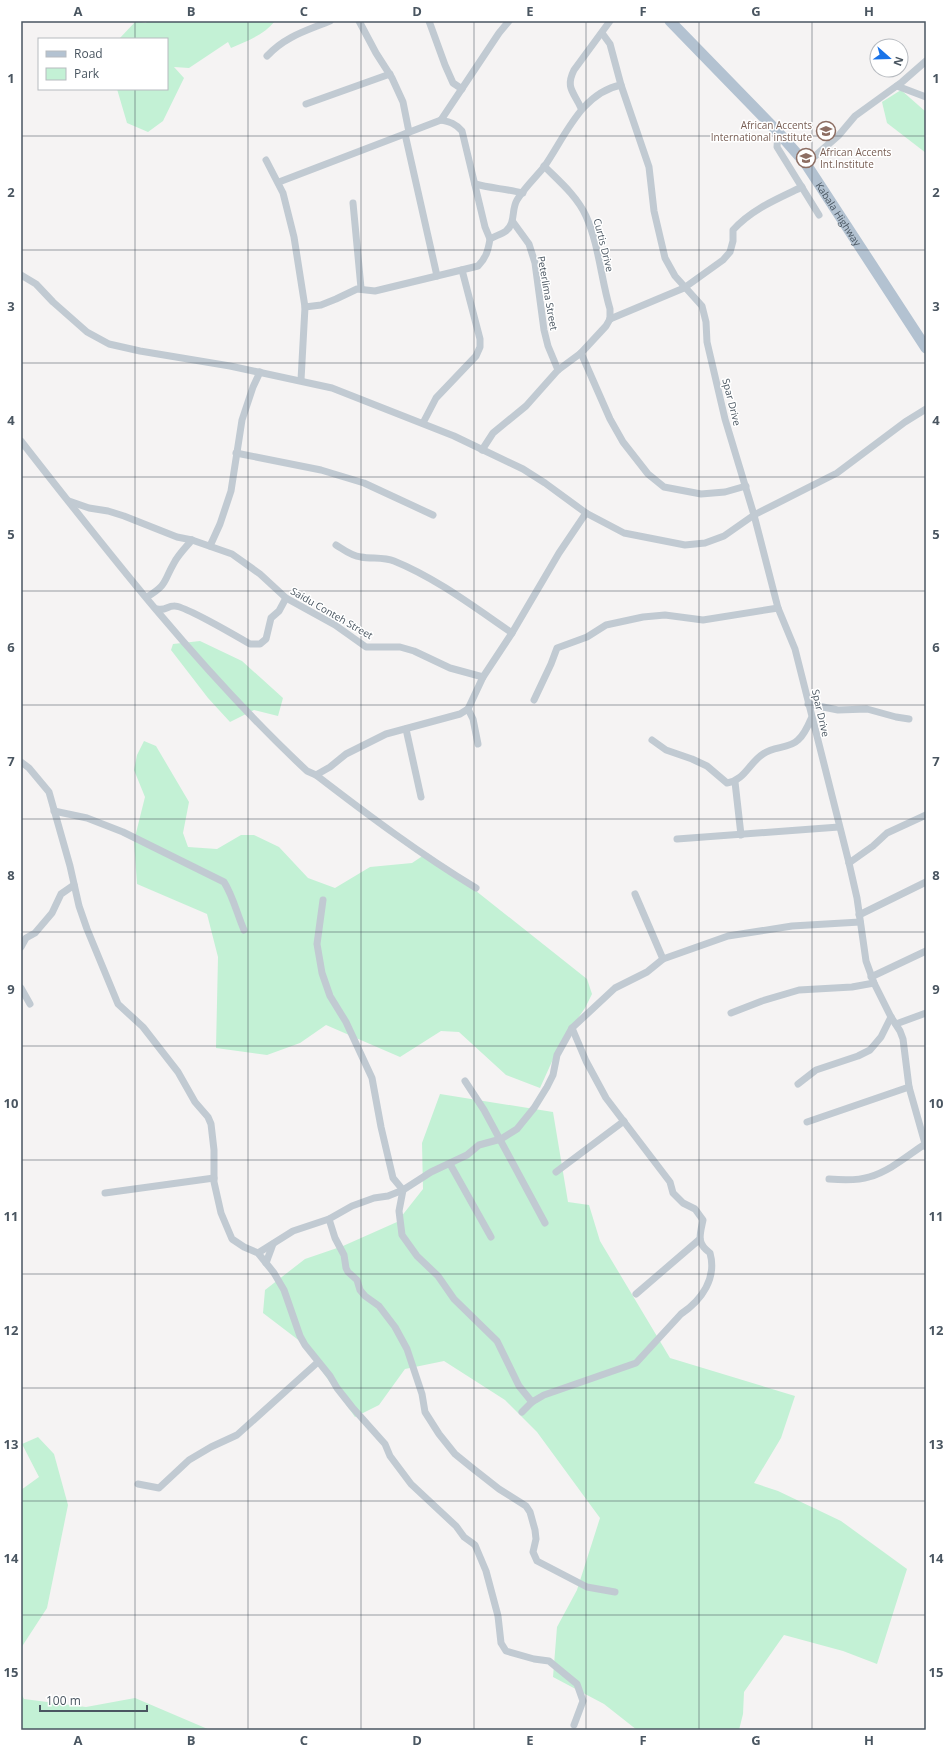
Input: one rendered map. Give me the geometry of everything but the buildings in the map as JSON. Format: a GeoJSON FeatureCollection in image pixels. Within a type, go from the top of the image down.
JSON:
{"type":"FeatureCollection","features":[{"type":"Feature","properties":{"kind":"main road","name":"Kabala Highway"},"geometry":{"type":"LineString","coordinates":[[670,21],[778,132],[806,164],[926,348]]}},
{"type":"Feature","properties":{"kind":"street"},"geometry":{"type":"LineString","coordinates":[[267,56],[277,45],[291,36],[330,21]]}},
{"type":"Feature","properties":{"kind":"street"},"geometry":{"type":"LineString","coordinates":[[359,21],[390,74],[403,102],[407,133],[437,276]]}},
{"type":"Feature","properties":{"kind":"street"},"geometry":{"type":"LineString","coordinates":[[429,21],[453,83],[462,88]]}},
{"type":"Feature","properties":{"kind":"street"},"geometry":{"type":"LineString","coordinates":[[279,182],[441,120],[499,33],[509,21]]}},
{"type":"Feature","properties":{"kind":"street"},"geometry":{"type":"LineString","coordinates":[[581,108],[569,84],[570,77],[610,21]]}},
{"type":"Feature","properties":{"kind":"street","name":"Spar Drive"},"geometry":{"type":"LineString","coordinates":[[602,33],[610,44],[621,85],[649,167],[654,211],[665,258],[684,288],[702,306],[706,322],[707,342],[724,412],[754,515],[778,608],[795,649],[849,863],[860,919],[866,961],[872,980],[903,1039],[909,1087],[926,1145]]}},
{"type":"Feature","properties":{"kind":"street"},"geometry":{"type":"LineString","coordinates":[[806,164],[839,135],[855,116],[897,86],[926,61]]}},
{"type":"Feature","properties":{"kind":"street"},"geometry":{"type":"LineString","coordinates":[[306,104],[390,74]]}},
{"type":"Feature","properties":{"kind":"street"},"geometry":{"type":"LineString","coordinates":[[490,239],[499,233],[505,232],[513,222],[513,210],[517,200],[544,166],[581,108],[610,87],[621,85]]}},
{"type":"Feature","properties":{"kind":"street"},"geometry":{"type":"LineString","coordinates":[[897,86],[926,97]]}},
{"type":"Feature","properties":{"kind":"street"},"geometry":{"type":"LineString","coordinates":[[305,307],[336,299],[350,291],[361,288],[375,292],[478,266],[484,259],[488,251],[490,239],[485,227],[462,131],[456,124],[441,120]]}},
{"type":"Feature","properties":{"kind":"street"},"geometry":{"type":"LineString","coordinates":[[778,132],[777,147],[819,215]]}},
{"type":"Feature","properties":{"kind":"street"},"geometry":{"type":"LineString","coordinates":[[266,160],[279,182],[289,214],[305,307],[301,380]]}},
{"type":"Feature","properties":{"kind":"street","name":"Curtis Drive"},"geometry":{"type":"LineString","coordinates":[[544,166],[571,193],[586,215],[610,309],[610,319]]}},
{"type":"Feature","properties":{"kind":"street"},"geometry":{"type":"LineString","coordinates":[[475,184],[523,193]]}},
{"type":"Feature","properties":{"kind":"street"},"geometry":{"type":"LineString","coordinates":[[482,450],[493,434],[526,406],[558,370],[581,353],[606,326],[610,319],[684,288],[723,260],[730,252],[733,241],[733,230],[742,219],[759,208],[802,187]]}},
{"type":"Feature","properties":{"kind":"street"},"geometry":{"type":"LineString","coordinates":[[353,203],[361,288]]}},
{"type":"Feature","properties":{"kind":"street","name":"Peterlima Street"},"geometry":{"type":"LineString","coordinates":[[513,222],[529,244],[533,257],[544,330],[548,346],[558,370]]}},
{"type":"Feature","properties":{"kind":"street"},"geometry":{"type":"LineString","coordinates":[[423,423],[436,398],[476,356],[480,347],[480,339],[462,270]]}},
{"type":"Feature","properties":{"kind":"street"},"geometry":{"type":"LineString","coordinates":[[21,275],[36,284],[53,302],[87,332],[109,344],[301,380],[332,388],[423,423],[523,469],[586,513],[624,533],[685,545],[705,543],[724,536],[754,515],[837,473],[905,422],[926,409]]}},
{"type":"Feature","properties":{"kind":"street"},"geometry":{"type":"LineString","coordinates":[[581,353],[610,418],[624,442],[648,474],[664,487],[701,494],[725,492],[746,486]]}},
{"type":"Feature","properties":{"kind":"street"},"geometry":{"type":"LineString","coordinates":[[210,546],[220,524],[231,491],[242,420],[253,387],[260,372]]}},
{"type":"Feature","properties":{"kind":"street"},"geometry":{"type":"LineString","coordinates":[[21,441],[156,609],[228,693],[307,771],[316,775],[390,832],[476,888]]}},
{"type":"Feature","properties":{"kind":"street"},"geometry":{"type":"LineString","coordinates":[[236,453],[321,470],[364,483],[433,515]]}},
{"type":"Feature","properties":{"kind":"street","name":"Saidu Conteh Street"},"geometry":{"type":"LineString","coordinates":[[68,500],[89,508],[108,510],[177,537],[192,540],[232,554],[246,563],[286,598],[335,625],[366,647],[400,647],[414,651],[450,668],[483,677]]}},
{"type":"Feature","properties":{"kind":"street"},"geometry":{"type":"LineString","coordinates":[[316,775],[330,767],[346,754],[386,734],[460,714],[468,709],[483,677],[512,633],[559,553],[586,513]]}},
{"type":"Feature","properties":{"kind":"street"},"geometry":{"type":"LineString","coordinates":[[147,597],[160,589],[167,580],[174,562],[192,540]]}},
{"type":"Feature","properties":{"kind":"street"},"geometry":{"type":"LineString","coordinates":[[336,545],[349,554],[360,557],[392,560],[407,567],[465,600],[512,633]]}},
{"type":"Feature","properties":{"kind":"street"},"geometry":{"type":"LineString","coordinates":[[156,609],[164,610],[174,606],[187,610],[250,644],[260,644],[266,639],[271,618],[279,611],[286,598]]}},
{"type":"Feature","properties":{"kind":"street"},"geometry":{"type":"LineString","coordinates":[[534,700],[557,648],[587,637],[606,625],[643,617],[665,615],[703,620],[778,608]]}},
{"type":"Feature","properties":{"kind":"street"},"geometry":{"type":"LineString","coordinates":[[808,704],[838,710],[867,709],[909,719]]}},
{"type":"Feature","properties":{"kind":"street"},"geometry":{"type":"LineString","coordinates":[[468,709],[473,719],[478,744]]}},
{"type":"Feature","properties":{"kind":"street"},"geometry":{"type":"LineString","coordinates":[[652,740],[666,750],[707,766],[727,783],[735,782],[742,777],[763,754],[771,749],[792,744],[798,740],[812,719]]}},
{"type":"Feature","properties":{"kind":"street"},"geometry":{"type":"LineString","coordinates":[[406,729],[421,797]]}},
{"type":"Feature","properties":{"kind":"street"},"geometry":{"type":"LineString","coordinates":[[21,762],[29,768],[49,792],[79,906],[87,930],[118,1004],[148,1032],[178,1072],[195,1102],[208,1117],[211,1124],[214,1150],[214,1178],[221,1213],[232,1239],[244,1248],[258,1253],[266,1263],[284,1290],[300,1336],[330,1376],[337,1388],[385,1444],[390,1456],[411,1484],[456,1526],[464,1537],[474,1545],[486,1572],[498,1616],[501,1643],[506,1651],[534,1659],[549,1661],[577,1684],[583,1701],[574,1725]]}},
{"type":"Feature","properties":{"kind":"street"},"geometry":{"type":"LineString","coordinates":[[735,782],[741,835]]}},
{"type":"Feature","properties":{"kind":"street"},"geometry":{"type":"LineString","coordinates":[[54,811],[87,818],[123,832],[224,882],[230,890],[232,900],[244,930]]}},
{"type":"Feature","properties":{"kind":"street"},"geometry":{"type":"LineString","coordinates":[[849,863],[872,846],[887,832],[926,815]]}},
{"type":"Feature","properties":{"kind":"street"},"geometry":{"type":"LineString","coordinates":[[677,839],[839,827]]}},
{"type":"Feature","properties":{"kind":"street"},"geometry":{"type":"LineString","coordinates":[[258,1253],[293,1231],[329,1219],[352,1206],[374,1198],[388,1196],[403,1190],[431,1172],[450,1164],[480,1145],[501,1139],[516,1129],[534,1108],[547,1087],[553,1075],[557,1055],[572,1028],[616,988],[647,972],[663,959],[728,936],[792,926],[860,919],[926,882]]}},
{"type":"Feature","properties":{"kind":"street"},"geometry":{"type":"LineString","coordinates":[[21,947],[26,938],[35,932],[52,913],[61,894],[74,886]]}},
{"type":"Feature","properties":{"kind":"street"},"geometry":{"type":"LineString","coordinates":[[635,894],[663,959]]}},
{"type":"Feature","properties":{"kind":"street"},"geometry":{"type":"LineString","coordinates":[[323,900],[317,944],[322,974],[330,996],[346,1022],[372,1078],[381,1127],[393,1178],[403,1190]]}},
{"type":"Feature","properties":{"kind":"street"},"geometry":{"type":"LineString","coordinates":[[731,1013],[762,1001],[799,990],[852,988],[872,980],[926,951]]}},
{"type":"Feature","properties":{"kind":"street"},"geometry":{"type":"LineString","coordinates":[[21,988],[30,1004]]}},
{"type":"Feature","properties":{"kind":"street"},"geometry":{"type":"LineString","coordinates":[[896,1024],[926,1013]]}},
{"type":"Feature","properties":{"kind":"street"},"geometry":{"type":"LineString","coordinates":[[798,1084],[816,1070],[858,1056],[870,1050],[881,1037],[891,1017]]}},
{"type":"Feature","properties":{"kind":"street"},"geometry":{"type":"LineString","coordinates":[[522,1412],[532,1402],[544,1395],[636,1363],[681,1314],[691,1308],[704,1294],[712,1270],[710,1253],[703,1248],[700,1240],[703,1220],[695,1209],[683,1203],[674,1193],[670,1182],[606,1098],[586,1061],[572,1028]]}},
{"type":"Feature","properties":{"kind":"street"},"geometry":{"type":"LineString","coordinates":[[465,1081],[501,1139],[546,1223]]}},
{"type":"Feature","properties":{"kind":"street"},"geometry":{"type":"LineString","coordinates":[[807,1122],[909,1087]]}},
{"type":"Feature","properties":{"kind":"street"},"geometry":{"type":"LineString","coordinates":[[556,1172],[624,1122]]}},
{"type":"Feature","properties":{"kind":"street"},"geometry":{"type":"LineString","coordinates":[[829,1179],[846,1180],[869,1178],[893,1167],[926,1145]]}},
{"type":"Feature","properties":{"kind":"street"},"geometry":{"type":"LineString","coordinates":[[450,1164],[491,1237]]}},
{"type":"Feature","properties":{"kind":"street"},"geometry":{"type":"LineString","coordinates":[[105,1193],[214,1178]]}},
{"type":"Feature","properties":{"kind":"street"},"geometry":{"type":"LineString","coordinates":[[403,1190],[399,1211],[402,1235],[417,1256],[438,1276],[454,1299],[497,1341],[519,1386],[532,1402]]}},
{"type":"Feature","properties":{"kind":"street"},"geometry":{"type":"LineString","coordinates":[[329,1219],[335,1238],[344,1255],[348,1272],[357,1280],[360,1290],[365,1296],[379,1306],[395,1327],[408,1349],[422,1394],[425,1412],[439,1434],[455,1454],[499,1490],[526,1506],[530,1512],[535,1530],[536,1540],[533,1552],[537,1561],[587,1587],[615,1592]]}},
{"type":"Feature","properties":{"kind":"street"},"geometry":{"type":"LineString","coordinates":[[636,1294],[700,1240]]}},
{"type":"Feature","properties":{"kind":"street"},"geometry":{"type":"LineString","coordinates":[[266,1263],[272,1244]]}},
{"type":"Feature","properties":{"kind":"street"},"geometry":{"type":"LineString","coordinates":[[138,1484],[159,1488],[189,1460],[210,1447],[237,1435],[318,1362]]}},
{"type":"Feature","properties":{"kind":"green space"},"geometry":{"type":"Polygon","coordinates":[[[136,21],[146,23],[147,21],[275,21],[266,30],[255,37],[231,48],[228,42],[189,68],[174,67],[184,78],[163,121],[148,132],[127,123],[117,90],[168,90],[168,38],[120,38],[136,21]]]}},
{"type":"Feature","properties":{"kind":"green space"},"geometry":{"type":"Polygon","coordinates":[[[901,90],[926,112],[926,153],[887,123],[882,102],[901,90]]]}},
{"type":"Feature","properties":{"kind":"green space"},"geometry":{"type":"Polygon","coordinates":[[[200,641],[242,661],[283,698],[278,716],[254,710],[230,722],[208,698],[171,650],[173,644],[200,641]]]}},
{"type":"Feature","properties":{"kind":"green space"},"geometry":{"type":"Polygon","coordinates":[[[144,741],[156,746],[189,802],[183,833],[188,847],[217,849],[241,835],[254,835],[279,847],[308,878],[335,888],[370,867],[412,863],[424,855],[437,860],[587,979],[592,994],[585,1008],[559,1046],[540,1088],[506,1075],[459,1032],[441,1031],[400,1057],[326,1025],[300,1043],[267,1055],[216,1048],[218,957],[207,914],[137,884],[134,841],[145,797],[134,770],[137,755],[144,741]]]}},
{"type":"Feature","properties":{"kind":"green space"},"geometry":{"type":"Polygon","coordinates":[[[440,1094],[553,1112],[568,1202],[589,1205],[600,1241],[670,1358],[795,1396],[781,1438],[754,1483],[778,1491],[841,1521],[907,1569],[877,1664],[843,1651],[784,1635],[744,1692],[743,1714],[739,1730],[637,1730],[604,1704],[553,1677],[557,1627],[577,1590],[600,1518],[537,1432],[505,1400],[444,1361],[405,1369],[379,1405],[355,1417],[301,1342],[263,1313],[265,1290],[305,1259],[343,1246],[397,1222],[423,1189],[422,1143],[440,1094]]]}},
{"type":"Feature","properties":{"kind":"green space"},"geometry":{"type":"Polygon","coordinates":[[[38,1437],[54,1454],[68,1505],[47,1608],[21,1648],[21,1490],[39,1477],[22,1444],[38,1437]]]}},
{"type":"Feature","properties":{"kind":"green space"},"geometry":{"type":"Polygon","coordinates":[[[21,1693],[24,1699],[86,1707],[135,1698],[210,1730],[21,1730],[21,1693]]]}},
{"type":"Feature","properties":{"kind":"place","name":"African Accents International institute"},"geometry":{"type":"Point","coordinates":[826,131]}},
{"type":"Feature","properties":{"kind":"place","name":"African Accents Int.Institute"},"geometry":{"type":"Point","coordinates":[806,158]}}]}
